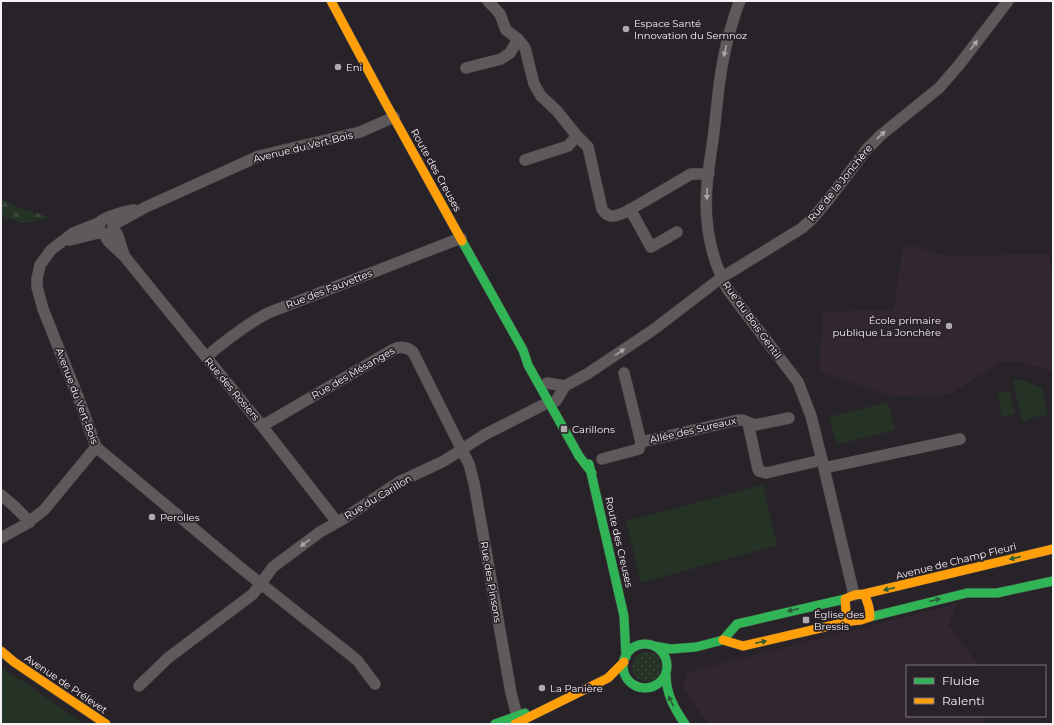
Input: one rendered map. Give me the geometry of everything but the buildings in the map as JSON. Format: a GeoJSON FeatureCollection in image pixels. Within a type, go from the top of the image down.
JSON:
{"type":"FeatureCollection","features":[{"type":"Feature","properties":{"kind":"street","name":"Route des Creuses"},"geometry":{"type":"LineString","coordinates":[[331,1],[523,350],[528,365],[553,402]]}},
{"type":"Feature","properties":{"kind":"street"},"geometry":{"type":"LineString","coordinates":[[488,1],[500,14],[506,30],[518,39],[525,48],[534,84],[541,96],[557,111],[588,147],[602,209],[605,214],[615,216],[630,210],[691,174],[709,174]]}},
{"type":"Feature","properties":{"kind":"street","name":"Rue du Bois Gentil"},"geometry":{"type":"LineString","coordinates":[[740,1],[723,56],[707,191],[706,219],[713,253],[721,278],[728,290],[798,382],[811,416],[854,596]]}},
{"type":"Feature","properties":{"kind":"street","name":"Rue de la Jonchère"},"geometry":{"type":"LineString","coordinates":[[565,386],[587,374],[653,330],[721,278],[796,232],[812,219],[867,149],[881,135],[939,88],[959,65],[1008,1]]}},
{"type":"Feature","properties":{"kind":"street"},"geometry":{"type":"LineString","coordinates":[[466,68],[501,59],[510,53],[518,39]]}},
{"type":"Feature","properties":{"kind":"street","name":"Avenue du Vert-Bois"},"geometry":{"type":"LineString","coordinates":[[260,584],[96,447],[43,309],[37,287],[40,265],[50,250],[62,242],[96,235],[116,214],[146,207],[259,156],[360,132],[394,117]]}},
{"type":"Feature","properties":{"kind":"street"},"geometry":{"type":"LineString","coordinates":[[525,160],[568,146],[577,136]]}},
{"type":"Feature","properties":{"kind":"street"},"geometry":{"type":"LineString","coordinates":[[630,210],[651,247],[677,232]]}},
{"type":"Feature","properties":{"kind":"street","name":"Rue des Rosiers"},"geometry":{"type":"LineString","coordinates":[[106,226],[118,236],[125,257],[262,426],[337,522]]}},
{"type":"Feature","properties":{"kind":"street","name":"Rue des Fauvettes"},"geometry":{"type":"LineString","coordinates":[[206,357],[236,333],[268,313],[461,238]]}},
{"type":"Feature","properties":{"kind":"street","name":"Rue des Mésanges"},"geometry":{"type":"LineString","coordinates":[[262,426],[394,350],[404,347],[413,352],[417,358],[461,449]]}},
{"type":"Feature","properties":{"kind":"street","name":"Route des Creuses"},"geometry":{"type":"LineString","coordinates":[[523,350],[534,360],[547,383],[553,402],[579,456],[592,474],[624,616],[625,659]]}},
{"type":"Feature","properties":{"kind":"street"},"geometry":{"type":"LineString","coordinates":[[624,373],[641,442]]}},
{"type":"Feature","properties":{"kind":"street"},"geometry":{"type":"LineString","coordinates":[[547,383],[565,386],[553,402]]}},
{"type":"Feature","properties":{"kind":"street","name":"Rue du Carillon"},"geometry":{"type":"LineString","coordinates":[[138,686],[168,658],[253,594],[273,567],[320,532],[399,482],[444,461],[484,435],[553,402]]}},
{"type":"Feature","properties":{"kind":"street","name":"Allée des Sureaux"},"geometry":{"type":"LineString","coordinates":[[602,459],[639,450],[641,442],[738,420],[755,425],[789,418]]}},
{"type":"Feature","properties":{"kind":"street"},"geometry":{"type":"LineString","coordinates":[[748,423],[758,469],[759,471],[766,473],[960,439]]}},
{"type":"Feature","properties":{"kind":"street"},"geometry":{"type":"LineString","coordinates":[[1,538],[30,522],[44,510],[96,447]]}},
{"type":"Feature","properties":{"kind":"street","name":"Rue des Pinsons"},"geometry":{"type":"LineString","coordinates":[[461,449],[469,464],[474,483],[516,720]]}},
{"type":"Feature","properties":{"kind":"street"},"geometry":{"type":"LineString","coordinates":[[1,495],[30,522]]}},
{"type":"Feature","properties":{"kind":"street","name":"Avenue de Champ Fleuri"},"geometry":{"type":"LineString","coordinates":[[723,640],[737,624],[1053,549]]}},
{"type":"Feature","properties":{"kind":"street"},"geometry":{"type":"LineString","coordinates":[[495,724],[516,720],[608,678],[633,648],[643,644],[671,648],[696,647],[723,640],[743,646],[851,621],[857,621],[967,593],[997,593],[1053,581]]}},
{"type":"Feature","properties":{"kind":"street"},"geometry":{"type":"LineString","coordinates":[[260,584],[356,660],[375,684]]}},
{"type":"Feature","properties":{"kind":"street"},"geometry":{"type":"LineString","coordinates":[[851,621],[846,611],[854,596],[869,605],[870,617]]}},
{"type":"Feature","properties":{"kind":"street","name":"Route des Creuses"},"geometry":{"type":"LineString","coordinates":[[624,616],[643,644]]}},
{"type":"Feature","properties":{"kind":"street"},"geometry":{"type":"LineString","coordinates":[[654,646],[664,654],[667,670],[666,686],[668,698],[685,724]]}},
{"type":"Feature","properties":{"kind":"street"},"geometry":{"type":"LineString","coordinates":[[642,688],[656,685],[660,682],[667,670],[696,647]]}},
{"type":"Feature","properties":{"kind":"street","name":"Avenue de Prélevet"},"geometry":{"type":"LineString","coordinates":[[1,651],[14,662]]}},
{"type":"Feature","properties":{"kind":"street","name":"Avenue de Prélevet"},"geometry":{"type":"LineString","coordinates":[[1,655],[14,662],[106,724]]}},
{"type":"Feature","properties":{"kind":"street"},"geometry":{"type":"LineString","coordinates":[[625,659],[624,672],[629,681],[652,694]]}},
{"type":"Feature","properties":{"kind":"street"},"geometry":{"type":"LineString","coordinates":[[588,688],[633,684]]}},
{"type":"Feature","properties":{"kind":"shaded area"},"geometry":{"type":"Polygon","coordinates":[[[907,244],[943,255],[977,256],[1049,253],[1053,279],[1053,371],[1013,361],[1001,363],[948,395],[892,396],[825,374],[819,368],[823,312],[894,309],[902,252],[907,244]]]}},
{"type":"Feature","properties":{"kind":"shaded area"},"geometry":{"type":"Polygon","coordinates":[[[957,604],[949,625],[978,665],[906,665],[906,717],[986,717],[985,724],[708,724],[682,687],[688,672],[957,604]]]}},
{"type":"Feature","properties":{"kind":"green space"},"geometry":{"type":"Polygon","coordinates":[[[1,199],[15,206],[52,218],[24,223],[1,216],[1,199]]]}},
{"type":"Feature","properties":{"kind":"green space"},"geometry":{"type":"Polygon","coordinates":[[[1013,380],[1022,380],[1042,388],[1048,415],[1035,417],[1022,422],[1013,380]]]}},
{"type":"Feature","properties":{"kind":"green space"},"geometry":{"type":"Polygon","coordinates":[[[1009,391],[1015,414],[1002,417],[997,393],[1009,391]]]}},
{"type":"Feature","properties":{"kind":"green space"},"geometry":{"type":"Polygon","coordinates":[[[888,402],[895,430],[839,444],[834,437],[829,417],[888,402]]]}},
{"type":"Feature","properties":{"kind":"green space"},"geometry":{"type":"Polygon","coordinates":[[[763,485],[777,545],[641,583],[626,521],[763,485]]]}},
{"type":"Feature","properties":{"kind":"green space"},"geometry":{"type":"Polygon","coordinates":[[[647,652],[657,657],[662,667],[657,677],[647,682],[637,677],[632,667],[637,657],[647,652]]]}},
{"type":"Feature","properties":{"kind":"green space"},"geometry":{"type":"Polygon","coordinates":[[[1,668],[27,684],[84,724],[1,724],[1,668]]]}},
{"type":"Feature","properties":{"kind":"traffic: fast"},"geometry":{"type":"LineString","coordinates":[[462,241],[523,350],[528,365],[579,456],[592,473]]}},
{"type":"Feature","properties":{"kind":"traffic: fast"},"geometry":{"type":"LineString","coordinates":[[589,464],[624,616],[626,657]]}},
{"type":"Feature","properties":{"kind":"traffic: fast"},"geometry":{"type":"LineString","coordinates":[[870,617],[967,593],[997,593],[1053,581]]}},
{"type":"Feature","properties":{"kind":"traffic: fast"},"geometry":{"type":"LineString","coordinates":[[654,646],[671,649],[696,647],[723,640],[737,624],[845,599]]}},
{"type":"Feature","properties":{"kind":"traffic: fast"},"geometry":{"type":"LineString","coordinates":[[641,644],[649,644],[661,650],[667,662],[667,666],[667,670],[661,682],[649,688],[641,688],[629,682],[623,670],[623,662],[629,650],[641,644]]}},
{"type":"Feature","properties":{"kind":"traffic: fast"},"geometry":{"type":"LineString","coordinates":[[666,674],[667,688],[671,700],[685,724]]}},
{"type":"Feature","properties":{"kind":"traffic: fast"},"geometry":{"type":"LineString","coordinates":[[495,724],[525,713]]}},
{"type":"Feature","properties":{"kind":"traffic: slow"},"geometry":{"type":"LineString","coordinates":[[331,1],[462,241]]}},
{"type":"Feature","properties":{"kind":"traffic: slow"},"geometry":{"type":"LineString","coordinates":[[864,594],[1053,549]]}},
{"type":"Feature","properties":{"kind":"traffic: slow"},"geometry":{"type":"LineString","coordinates":[[723,640],[743,646],[861,620],[870,617],[870,611],[864,594],[854,595],[845,599],[846,611],[851,621]]}},
{"type":"Feature","properties":{"kind":"traffic: slow"},"geometry":{"type":"LineString","coordinates":[[1,651],[14,662],[106,724]]}},
{"type":"Feature","properties":{"kind":"traffic: slow"},"geometry":{"type":"LineString","coordinates":[[515,724],[608,678],[624,662]]}},
{"type":"Feature","properties":{"kind":"place","name":"Espace Santé Innovation du Semnoz"},"geometry":{"type":"Point","coordinates":[626,29]}},
{"type":"Feature","properties":{"kind":"place","name":"Eni"},"geometry":{"type":"Point","coordinates":[338,67]}},
{"type":"Feature","properties":{"kind":"place","name":"École primaire publique La Jonchère"},"geometry":{"type":"Point","coordinates":[949,326]}},
{"type":"Feature","properties":{"kind":"place","name":"Carillons"},"geometry":{"type":"Point","coordinates":[564,429]}},
{"type":"Feature","properties":{"kind":"place","name":"Perolles"},"geometry":{"type":"Point","coordinates":[152,517]}},
{"type":"Feature","properties":{"kind":"place","name":"Église des Bressis"},"geometry":{"type":"Point","coordinates":[806,620]}},
{"type":"Feature","properties":{"kind":"place","name":"La Panière"},"geometry":{"type":"Point","coordinates":[542,688]}}]}
